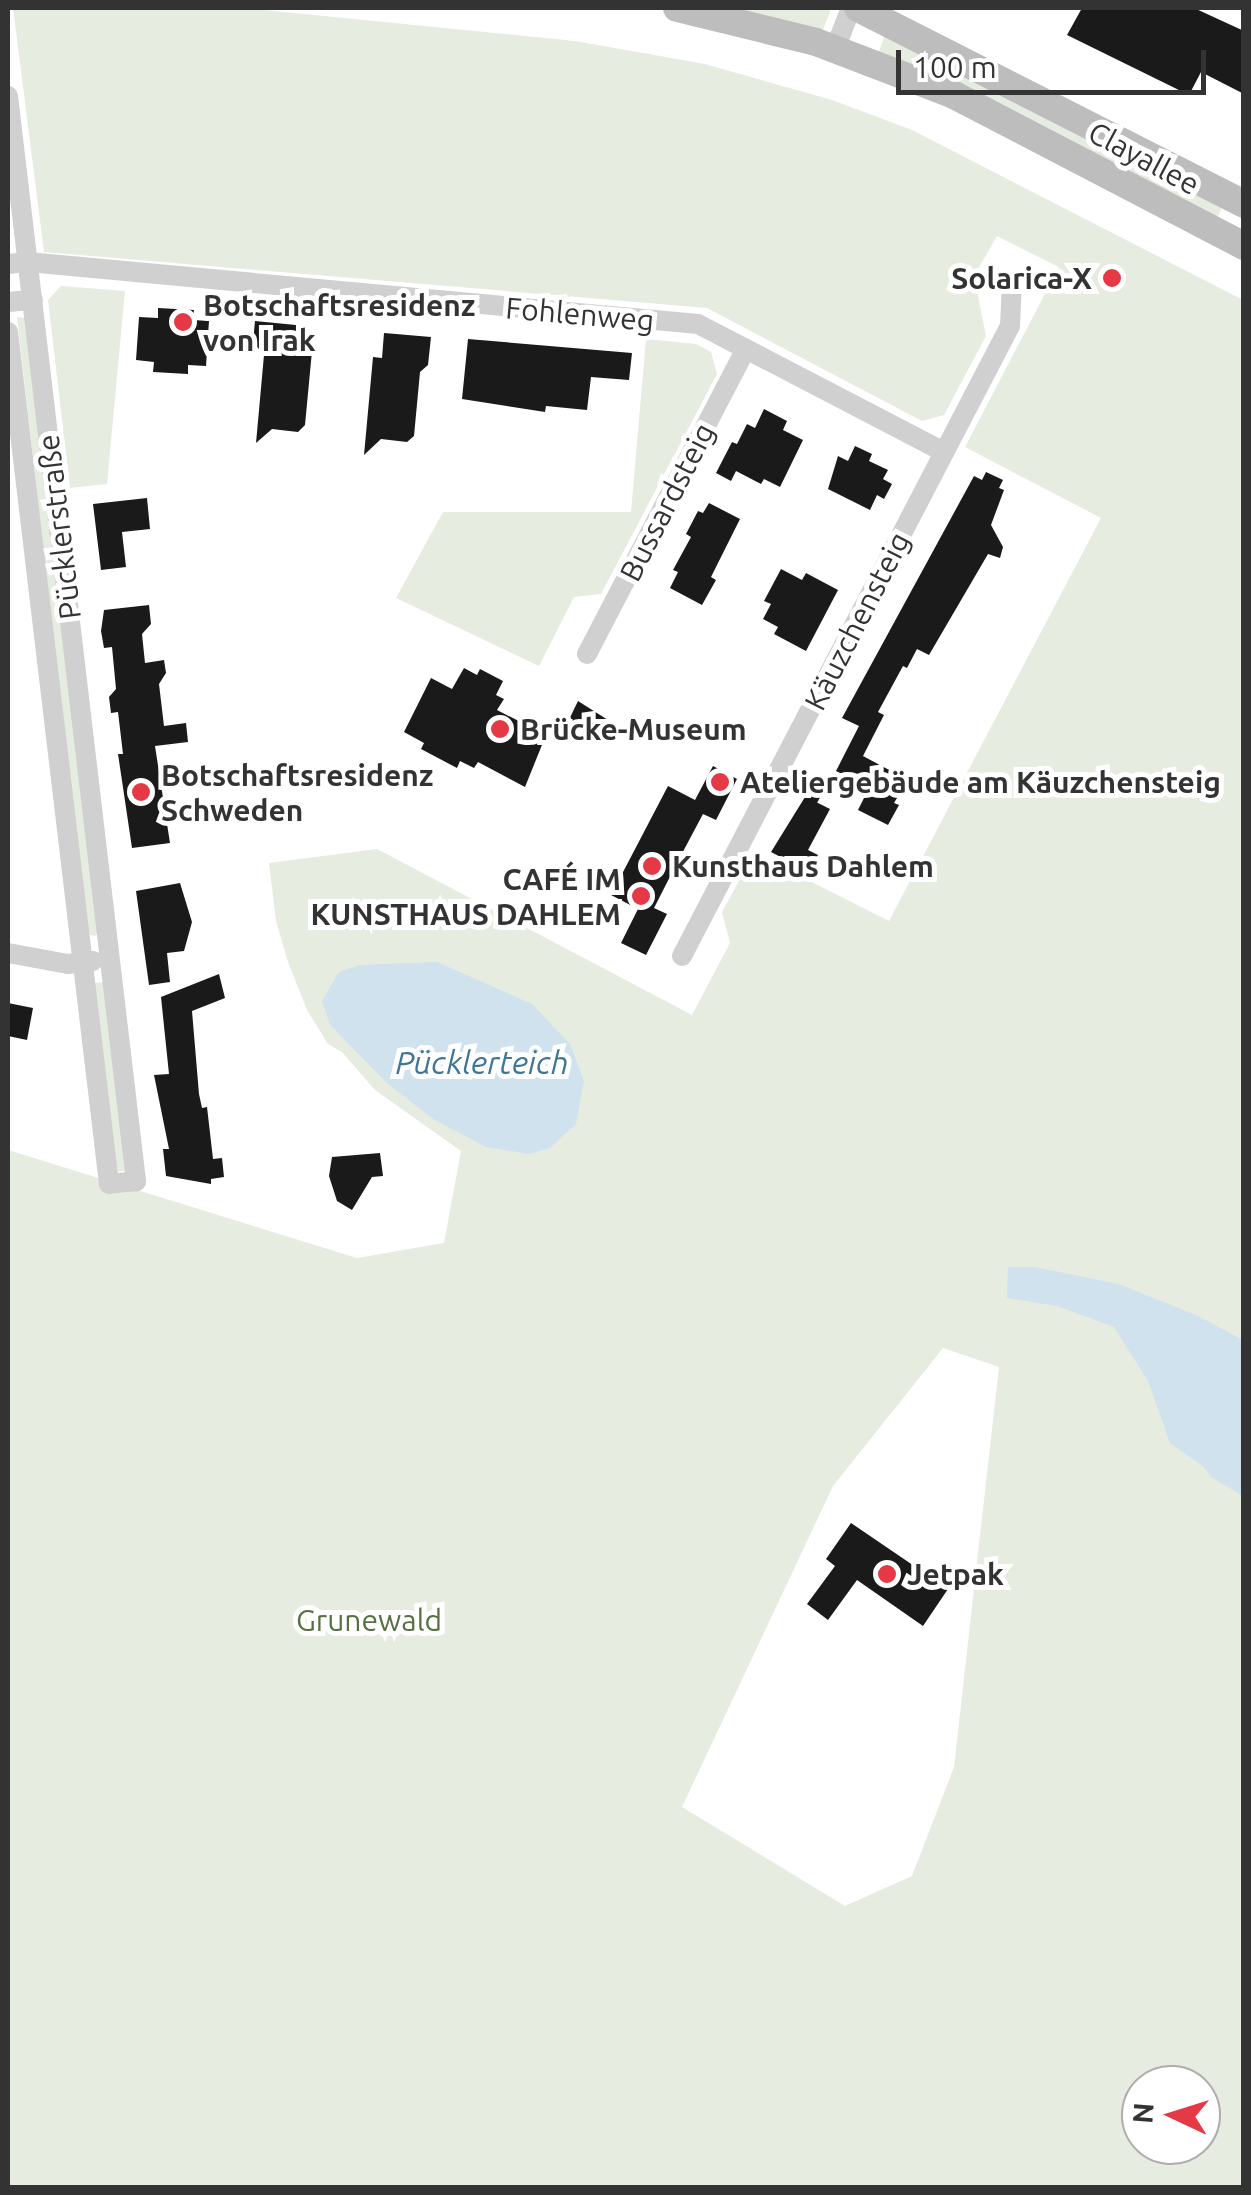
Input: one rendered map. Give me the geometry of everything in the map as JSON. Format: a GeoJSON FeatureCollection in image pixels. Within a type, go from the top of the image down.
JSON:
{"type":"FeatureCollection","features":[{"type":"Feature","properties":{"kind":"main road","name":"Clayallee"},"geometry":{"type":"LineString","coordinates":[[677,8],[835,49],[954,95],[1244,246]]}},
{"type":"Feature","properties":{"kind":"main road","name":"Clayallee"},"geometry":{"type":"LineString","coordinates":[[858,8],[1244,204]]}},
{"type":"Feature","properties":{"kind":"street"},"geometry":{"type":"LineString","coordinates":[[835,49],[851,8]]}},
{"type":"Feature","properties":{"kind":"street","name":"Pücklerstraße"},"geometry":{"type":"LineString","coordinates":[[8,96],[18,264],[32,300],[136,1181],[109,1184],[8,332]]}},
{"type":"Feature","properties":{"kind":"street","name":"Fohlenweg"},"geometry":{"type":"LineString","coordinates":[[18,264],[698,324],[944,452]]}},
{"type":"Feature","properties":{"kind":"street","name":"Käuzchensteig"},"geometry":{"type":"LineString","coordinates":[[682,956],[1010,326],[1012,282]]}},
{"type":"Feature","properties":{"kind":"street"},"geometry":{"type":"LineString","coordinates":[[8,302],[32,300]]}},
{"type":"Feature","properties":{"kind":"street","name":"Bussardsteig"},"geometry":{"type":"LineString","coordinates":[[587,654],[746,348]]}},
{"type":"Feature","properties":{"kind":"street"},"geometry":{"type":"LineString","coordinates":[[8,953],[68,964],[110,959]]}},
{"type":"Feature","properties":{"kind":"green space","name":"Grunewald"},"geometry":{"type":"Polygon","coordinates":[[[13,8],[245,8],[575,41],[705,64],[832,100],[912,130],[1243,300],[1243,2187],[8,2187],[8,1150],[357,1258],[444,1243],[461,1151],[375,1090],[342,1052],[328,1044],[307,1010],[288,962],[276,921],[269,863],[377,849],[692,1015],[730,943],[722,912],[754,853],[889,921],[1101,518],[965,447],[1059,267],[997,236],[974,276],[986,336],[944,415],[922,421],[707,308],[44,252],[13,8]],[[943,1348],[833,1486],[682,1807],[845,1906],[912,1876],[954,1767],[999,1367],[943,1348]]]}},
{"type":"Feature","properties":{"kind":"green space"},"geometry":{"type":"Polygon","coordinates":[[[726,8],[829,8],[830,12],[822,32],[726,8]]]}},
{"type":"Feature","properties":{"kind":"green space"},"geometry":{"type":"Polygon","coordinates":[[[887,29],[1224,204],[1216,220],[878,54],[887,29]]]}},
{"type":"Feature","properties":{"kind":"green space"},"geometry":{"type":"Polygon","coordinates":[[[61,286],[125,291],[107,484],[70,488],[48,300],[61,286]]]}},
{"type":"Feature","properties":{"kind":"green space"},"geometry":{"type":"Polygon","coordinates":[[[17,317],[26,318],[98,932],[95,936],[87,934],[17,317]]]}},
{"type":"Feature","properties":{"kind":"green space"},"geometry":{"type":"Polygon","coordinates":[[[646,339],[696,344],[711,352],[717,374],[601,594],[574,597],[539,666],[396,598],[443,512],[631,512],[646,339]]]}},
{"type":"Feature","properties":{"kind":"green space"},"geometry":{"type":"Polygon","coordinates":[[[104,982],[127,1171],[115,1172],[92,983],[104,982]]]}},
{"type":"Feature","properties":{"kind":"water","name":"Pücklerteich"},"geometry":{"type":"Polygon","coordinates":[[[437,962],[532,1004],[570,1044],[584,1081],[576,1124],[550,1148],[529,1154],[486,1147],[433,1119],[388,1084],[330,1025],[322,1001],[339,972],[360,965],[437,962]]]}},
{"type":"Feature","properties":{"kind":"water"},"geometry":{"type":"Polygon","coordinates":[[[1008,1267],[1035,1267],[1118,1284],[1198,1316],[1243,1340],[1243,1496],[1211,1477],[1204,1467],[1170,1443],[1148,1381],[1114,1327],[1057,1306],[1007,1298],[1008,1267]]]}},
{"type":"Feature","properties":{"kind":"building"},"geometry":{"type":"Polygon","coordinates":[[[1082,8],[1194,8],[1244,31],[1244,94],[1201,72],[1189,95],[1067,35],[1082,8]]]}},
{"type":"Feature","properties":{"kind":"building"},"geometry":{"type":"Polygon","coordinates":[[[158,308],[194,310],[193,320],[209,321],[206,366],[188,365],[188,374],[153,372],[154,362],[136,360],[139,317],[158,318],[158,308]]]}},
{"type":"Feature","properties":{"kind":"building"},"geometry":{"type":"Polygon","coordinates":[[[255,321],[306,326],[304,350],[312,351],[305,425],[298,432],[272,429],[256,443],[264,355],[253,342],[255,321]]]}},
{"type":"Feature","properties":{"kind":"building"},"geometry":{"type":"Polygon","coordinates":[[[384,333],[431,337],[428,365],[420,372],[414,436],[407,442],[381,439],[364,455],[373,357],[382,358],[384,333]]]}},
{"type":"Feature","properties":{"kind":"building"},"geometry":{"type":"Polygon","coordinates":[[[468,339],[632,353],[629,380],[591,377],[587,410],[546,406],[545,412],[462,399],[468,339]]]}},
{"type":"Feature","properties":{"kind":"building"},"geometry":{"type":"Polygon","coordinates":[[[764,409],[787,421],[783,430],[803,440],[780,487],[764,479],[761,484],[736,471],[731,481],[716,473],[732,442],[737,444],[747,424],[755,428],[764,409]]]}},
{"type":"Feature","properties":{"kind":"building"},"geometry":{"type":"Polygon","coordinates":[[[855,446],[872,454],[869,461],[888,470],[883,479],[892,484],[884,499],[877,495],[870,510],[828,489],[838,456],[848,461],[855,446]]]}},
{"type":"Feature","properties":{"kind":"building"},"geometry":{"type":"Polygon","coordinates":[[[986,472],[1003,480],[999,488],[1004,490],[991,525],[1003,547],[1000,558],[988,554],[929,655],[917,649],[907,668],[903,666],[878,712],[884,715],[863,756],[908,780],[894,803],[899,805],[888,825],[858,810],[869,788],[836,771],[859,726],[842,718],[974,476],[982,480],[986,472]]]}},
{"type":"Feature","properties":{"kind":"building"},"geometry":{"type":"Polygon","coordinates":[[[147,498],[150,529],[122,532],[126,567],[101,570],[93,504],[147,498]]]}},
{"type":"Feature","properties":{"kind":"building"},"geometry":{"type":"Polygon","coordinates":[[[709,503],[740,519],[711,577],[716,580],[702,605],[670,588],[678,572],[673,570],[691,537],[686,534],[698,511],[703,513],[709,503]]]}},
{"type":"Feature","properties":{"kind":"building"},"geometry":{"type":"Polygon","coordinates":[[[781,569],[802,580],[806,573],[838,590],[806,651],[774,634],[778,627],[763,619],[771,604],[764,601],[781,569]]]}},
{"type":"Feature","properties":{"kind":"building"},"geometry":{"type":"Polygon","coordinates":[[[149,605],[151,624],[142,634],[145,663],[164,660],[166,673],[159,684],[164,726],[186,723],[188,742],[155,746],[170,843],[132,848],[118,754],[123,754],[118,712],[111,713],[109,697],[116,689],[112,647],[104,648],[101,631],[104,610],[149,605]]]}},
{"type":"Feature","properties":{"kind":"building","name":"Brücke-Museum"},"geometry":{"type":"Polygon","coordinates":[[[464,668],[477,675],[480,669],[503,681],[496,695],[504,699],[497,710],[546,735],[525,787],[478,762],[474,768],[460,761],[457,768],[421,749],[424,743],[404,732],[431,678],[452,689],[464,668]]]}},
{"type":"Feature","properties":{"kind":"building"},"geometry":{"type":"Polygon","coordinates":[[[578,701],[608,720],[597,743],[565,728],[578,701]]]}},
{"type":"Feature","properties":{"kind":"building","name":"Kunsthaus Dahlem"},"geometry":{"type":"Polygon","coordinates":[[[713,766],[737,779],[716,820],[703,814],[678,861],[654,908],[667,914],[646,955],[621,943],[638,909],[611,895],[668,786],[695,800],[713,766]]]}},
{"type":"Feature","properties":{"kind":"building"},"geometry":{"type":"Polygon","coordinates":[[[809,778],[826,786],[817,803],[830,809],[808,850],[818,855],[809,872],[771,852],[805,797],[801,794],[809,778]]]}},
{"type":"Feature","properties":{"kind":"building"},"geometry":{"type":"Polygon","coordinates":[[[180,883],[192,922],[184,951],[167,953],[170,982],[149,985],[136,891],[180,883]]]}},
{"type":"Feature","properties":{"kind":"building"},"geometry":{"type":"Polygon","coordinates":[[[219,974],[225,998],[192,1011],[199,1094],[202,1108],[207,1107],[213,1159],[222,1158],[224,1177],[211,1179],[211,1184],[166,1176],[163,1149],[169,1149],[154,1075],[169,1074],[161,997],[219,974]]]}},
{"type":"Feature","properties":{"kind":"building"},"geometry":{"type":"Polygon","coordinates":[[[8,1003],[33,1008],[27,1040],[8,1036],[8,1003]]]}},
{"type":"Feature","properties":{"kind":"building"},"geometry":{"type":"Polygon","coordinates":[[[380,1153],[383,1176],[372,1177],[352,1210],[337,1201],[329,1176],[332,1157],[380,1153]]]}},
{"type":"Feature","properties":{"kind":"building","name":"Jetpak"},"geometry":{"type":"Polygon","coordinates":[[[851,1523],[948,1589],[923,1626],[857,1580],[828,1620],[807,1604],[835,1566],[826,1559],[851,1523]]]}},
{"type":"Feature","properties":{"kind":"place","name":"Solarica-X"},"geometry":{"type":"Point","coordinates":[1112,278]}},
{"type":"Feature","properties":{"kind":"place","name":"Botschaftsresidenz von Irak"},"geometry":{"type":"Point","coordinates":[183,322]}},
{"type":"Feature","properties":{"kind":"place","name":"Brücke-Museum"},"geometry":{"type":"Point","coordinates":[500,729]}},
{"type":"Feature","properties":{"kind":"place","name":"Ateliergebäude am Käuzchensteig"},"geometry":{"type":"Point","coordinates":[720,782]}},
{"type":"Feature","properties":{"kind":"place","name":"Botschaftsresidenz Schweden"},"geometry":{"type":"Point","coordinates":[141,792]}},
{"type":"Feature","properties":{"kind":"place","name":"Kunsthaus Dahlem"},"geometry":{"type":"Point","coordinates":[652,866]}},
{"type":"Feature","properties":{"kind":"place","name":"CAFÉ IM KUNSTHAUS DAHLEM"},"geometry":{"type":"Point","coordinates":[641,896]}},
{"type":"Feature","properties":{"kind":"place","name":"Jetpak"},"geometry":{"type":"Point","coordinates":[887,1574]}}]}
